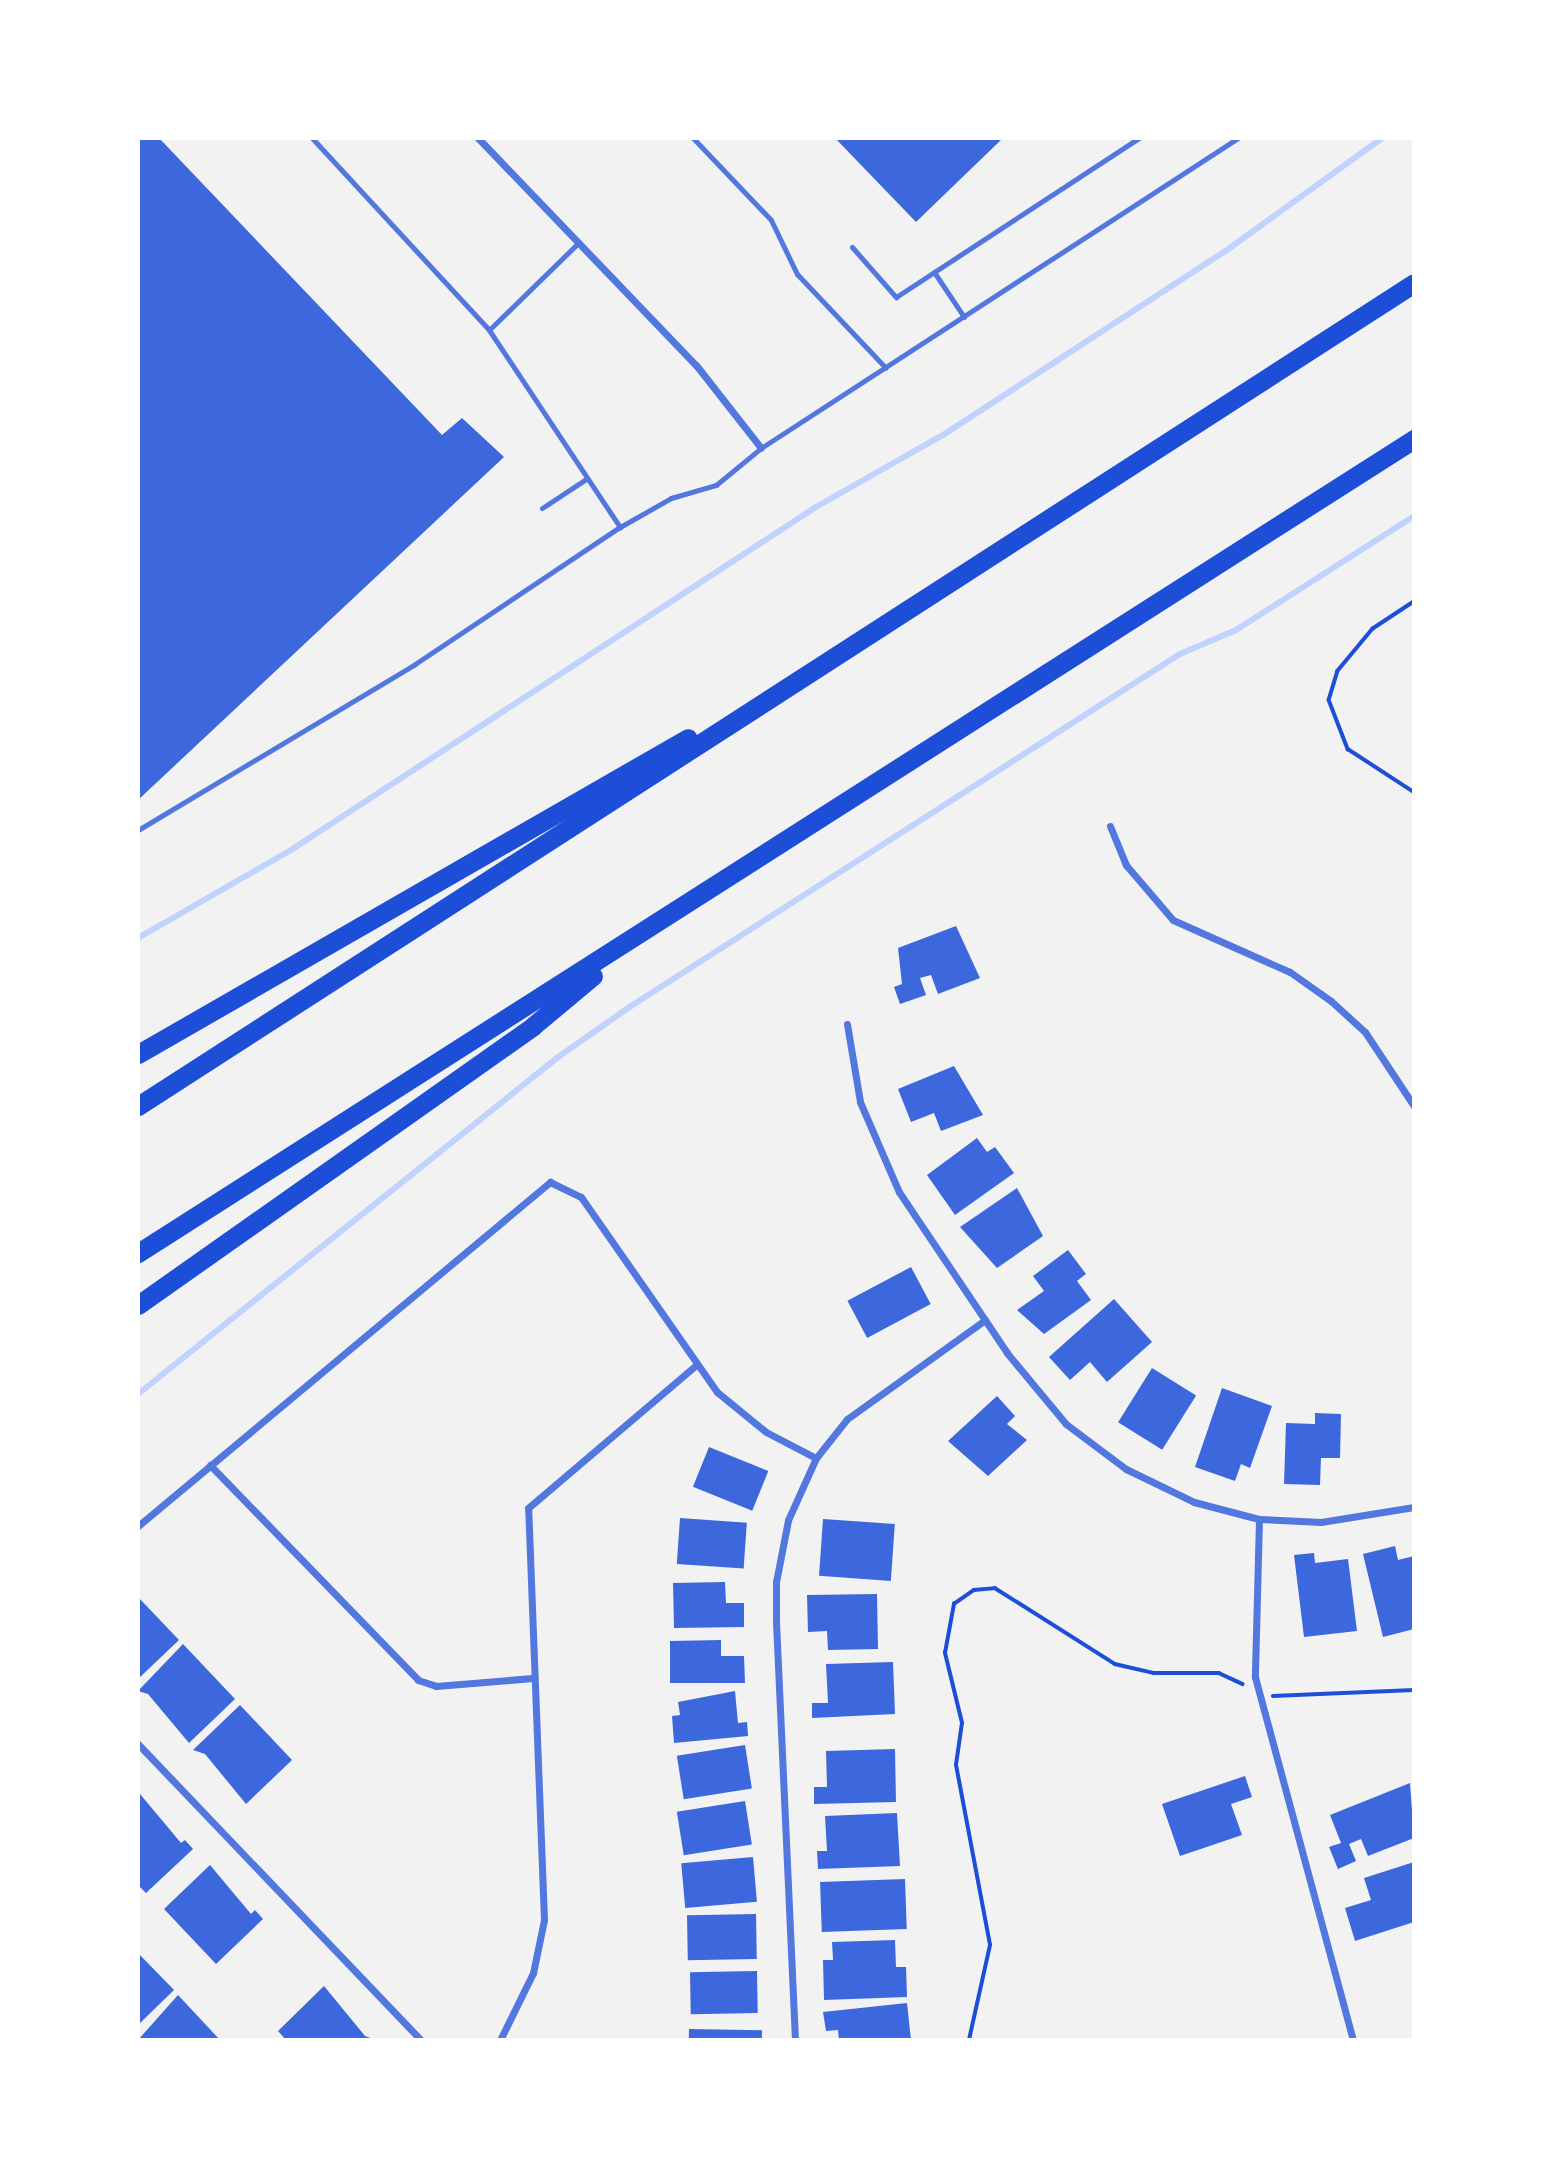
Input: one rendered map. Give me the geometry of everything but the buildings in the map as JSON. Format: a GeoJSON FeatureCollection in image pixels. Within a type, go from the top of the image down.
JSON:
{"type":"FeatureCollection","features":[{"type":"Feature","properties":{"kind":"highway"},"geometry":{"type":"LineString","coordinates":[[138,1106],[758,703],[1414,283]]}},
{"type":"Feature","properties":{"kind":"highway"},"geometry":{"type":"LineString","coordinates":[[138,1253],[519,1008],[637,940],[1357,480],[1414,439]]}},
{"type":"Feature","properties":{"kind":"highway"},"geometry":{"type":"LineString","coordinates":[[1357,480],[1414,453]]}},
{"type":"Feature","properties":{"kind":"highway"},"geometry":{"type":"LineString","coordinates":[[138,1054],[402,906],[611,777],[758,703]]}},
{"type":"Feature","properties":{"kind":"highway"},"geometry":{"type":"LineString","coordinates":[[138,1305],[533,1026],[637,940]]}},
{"type":"Feature","properties":{"kind":"street"},"geometry":{"type":"LineString","coordinates":[[478,138],[696,365],[761,448]]}},
{"type":"Feature","properties":{"kind":"street"},"geometry":{"type":"LineString","coordinates":[[1110,826],[1126,865],[1165,913],[1201,936],[1290,972],[1332,1001],[1365,1032],[1414,1107]]}},
{"type":"Feature","properties":{"kind":"street"},"geometry":{"type":"LineString","coordinates":[[847,1024],[875,1147],[985,1320],[1066,1424],[1126,1469],[1194,1502],[1259,1519],[1321,1522],[1414,1507]]}},
{"type":"Feature","properties":{"kind":"street"},"geometry":{"type":"LineString","coordinates":[[138,1526],[535,1189],[558,1183],[581,1197],[695,1366],[748,1419],[816,1458]]}},
{"type":"Feature","properties":{"kind":"street"},"geometry":{"type":"LineString","coordinates":[[795,2040],[776,1582],[789,1520],[816,1458],[864,1404],[985,1320]]}},
{"type":"Feature","properties":{"kind":"street"},"geometry":{"type":"LineString","coordinates":[[500,2040],[533,1973],[544,1920],[528,1508],[695,1366]]}},
{"type":"Feature","properties":{"kind":"street"},"geometry":{"type":"LineString","coordinates":[[210,1465],[418,1680],[436,1686],[533,1678]]}},
{"type":"Feature","properties":{"kind":"street"},"geometry":{"type":"LineString","coordinates":[[1259,1519],[1253,1617],[1258,1692],[1353,2040]]}},
{"type":"Feature","properties":{"kind":"street"},"geometry":{"type":"LineString","coordinates":[[138,1744],[421,2040]]}},
{"type":"Feature","properties":{"kind":"lane"},"geometry":{"type":"LineString","coordinates":[[312,138],[489,330],[620,527]]}},
{"type":"Feature","properties":{"kind":"lane"},"geometry":{"type":"LineString","coordinates":[[692,138],[771,220],[797,274],[886,368]]}},
{"type":"Feature","properties":{"kind":"lane"},"geometry":{"type":"LineString","coordinates":[[852,247],[896,297],[1139,138]]}},
{"type":"Feature","properties":{"kind":"lane"},"geometry":{"type":"LineString","coordinates":[[138,830],[415,664],[620,527],[671,498],[716,485],[761,448],[1238,138]]}},
{"type":"Feature","properties":{"kind":"lane"},"geometry":{"type":"LineString","coordinates":[[489,330],[578,243]]}},
{"type":"Feature","properties":{"kind":"lane"},"geometry":{"type":"LineString","coordinates":[[934,272],[964,317]]}},
{"type":"Feature","properties":{"kind":"lane"},"geometry":{"type":"LineString","coordinates":[[542,508],[586,479]]}},
{"type":"Feature","properties":{"kind":"path"},"geometry":{"type":"LineString","coordinates":[[1414,602],[1373,629],[1338,671],[1329,700],[1348,749],[1414,792]]}},
{"type":"Feature","properties":{"kind":"path"},"geometry":{"type":"LineString","coordinates":[[969,2040],[990,1945],[956,1765],[962,1723],[945,1653],[954,1604],[974,1590],[995,1588],[1115,1664],[1154,1673],[1219,1673],[1258,1692],[1345,1697],[1414,1690]]}},
{"type":"Feature","properties":{"kind":"waterway"},"geometry":{"type":"LineString","coordinates":[[138,938],[291,850],[816,507],[943,435],[1231,247],[1382,138]]}},
{"type":"Feature","properties":{"kind":"waterway"},"geometry":{"type":"LineString","coordinates":[[138,1394],[558,1057],[631,1006],[1180,654],[1236,630],[1414,516]]}}]}
